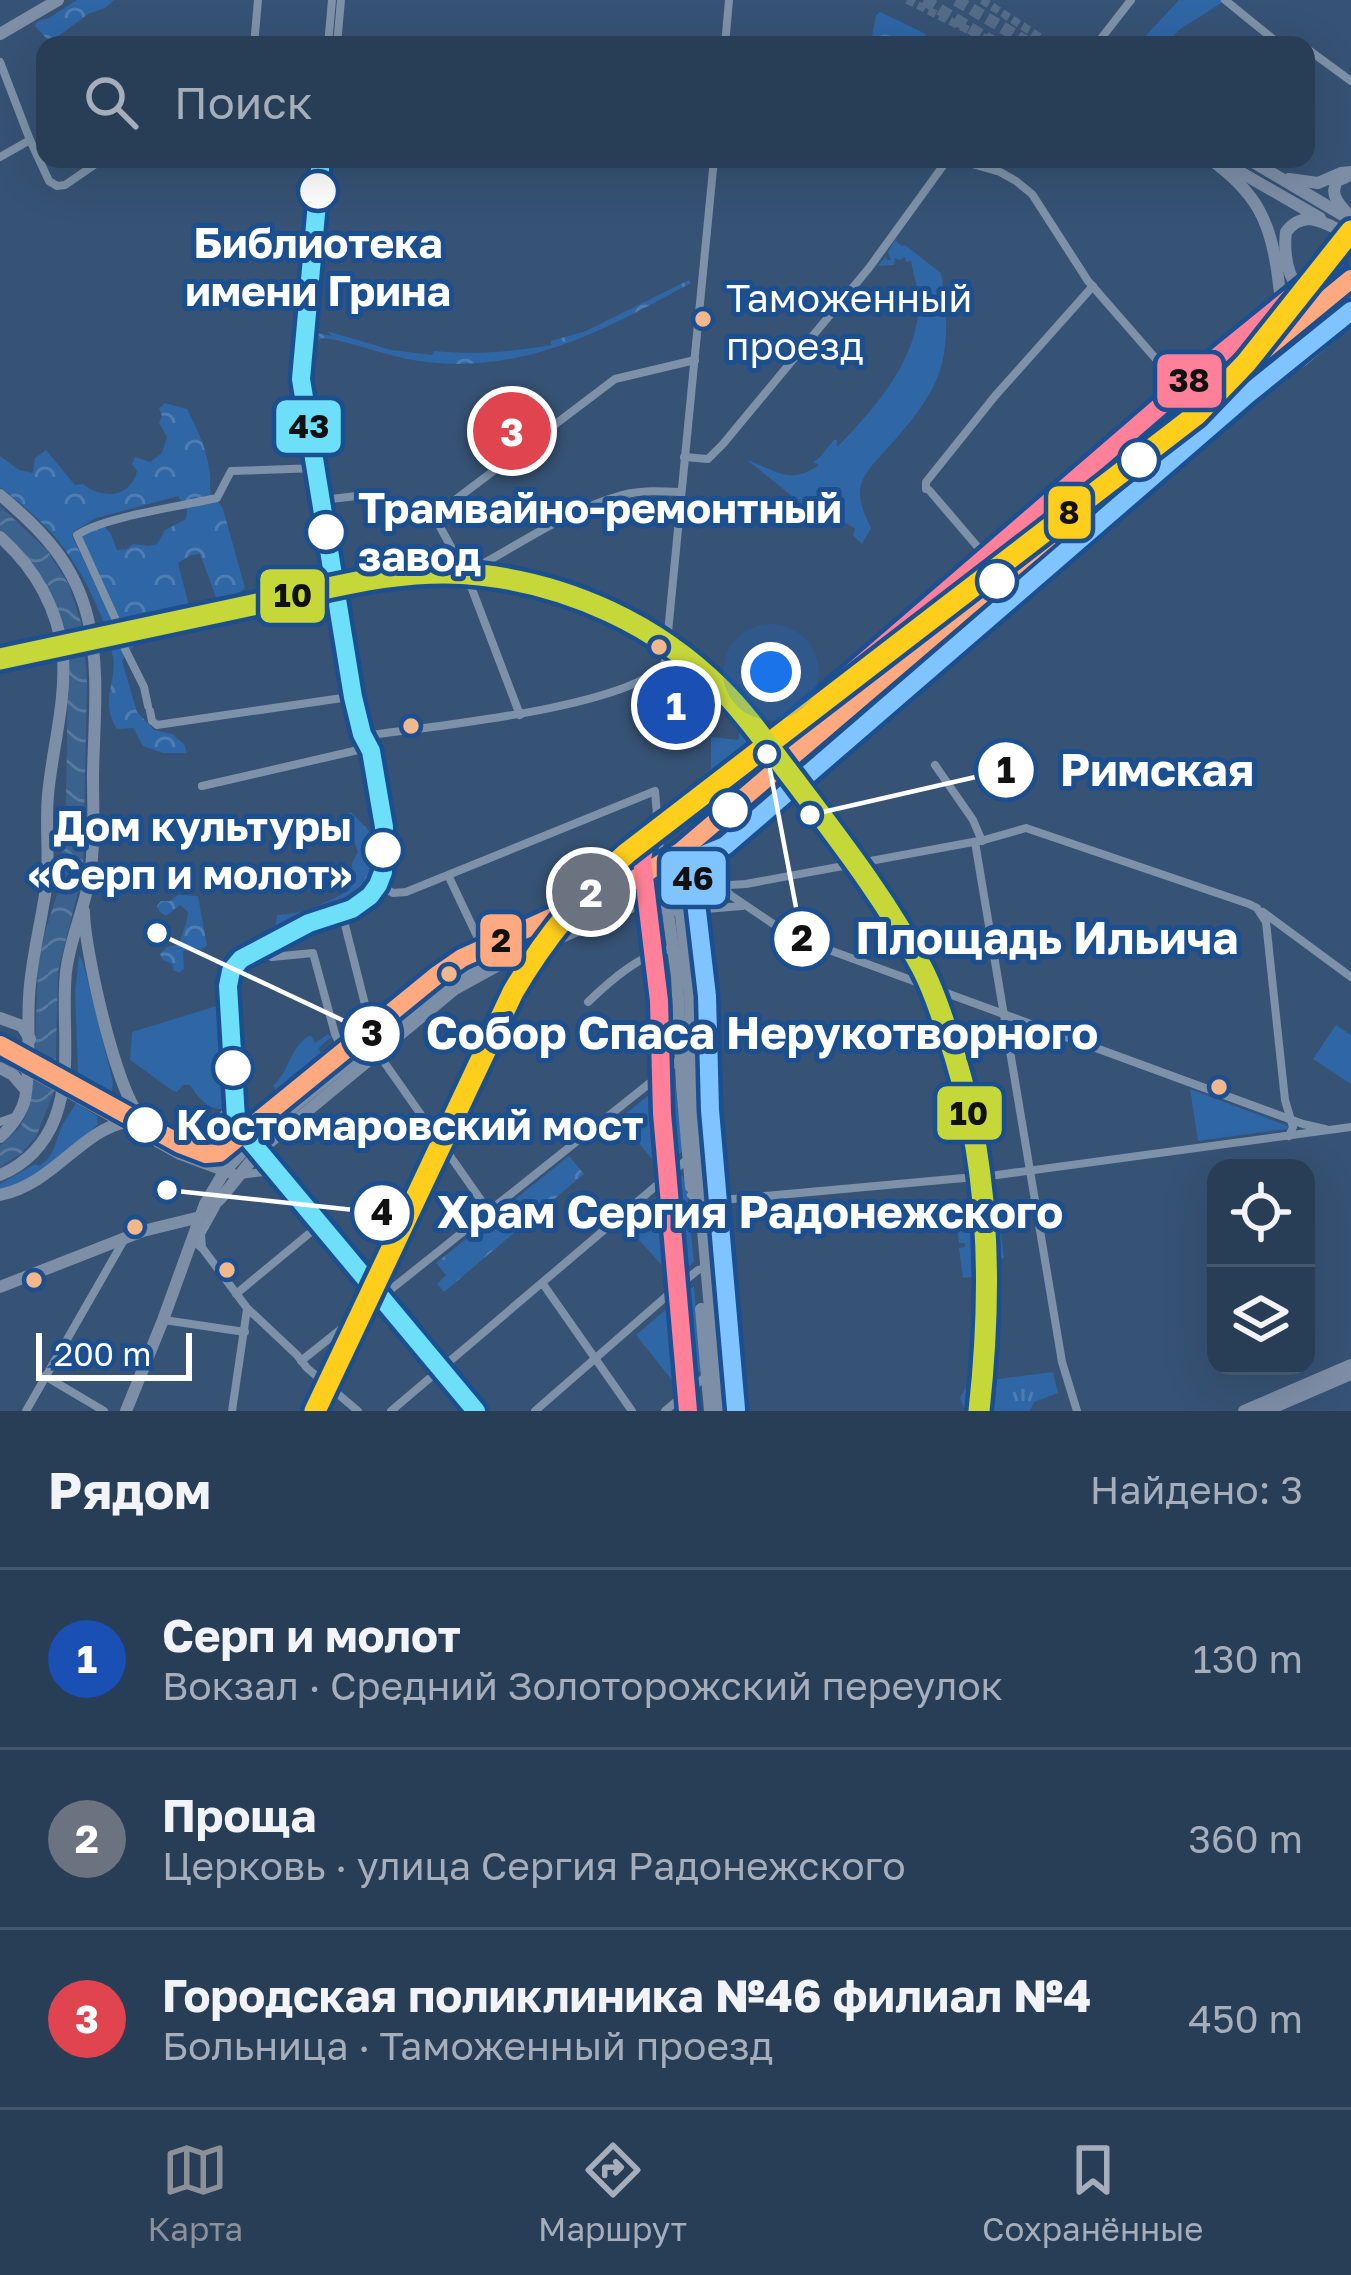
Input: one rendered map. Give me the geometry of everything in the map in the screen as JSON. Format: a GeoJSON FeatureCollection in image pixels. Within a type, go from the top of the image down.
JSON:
{"type":"FeatureCollection","features":[{"type":"Feature","properties":{"kind":"main road"},"geometry":{"type":"LineString","coordinates":[[0,34],[58,0]]}},
{"type":"Feature","properties":{"kind":"main road"},"geometry":{"type":"LineString","coordinates":[[1223,168],[1267,222],[1283,333]]}},
{"type":"Feature","properties":{"kind":"main road"},"geometry":{"type":"LineString","coordinates":[[1231,168],[1349,227]]}},
{"type":"Feature","properties":{"kind":"main road"},"geometry":{"type":"LineString","coordinates":[[1264,168],[1349,227]]}},
{"type":"Feature","properties":{"kind":"main road"},"geometry":{"type":"LineString","coordinates":[[1349,227],[1334,191],[1337,181],[1351,174]]}},
{"type":"Feature","properties":{"kind":"main road"},"geometry":{"type":"LineString","coordinates":[[1282,178],[1318,183],[1351,174]]}},
{"type":"Feature","properties":{"kind":"main road"},"geometry":{"type":"LineString","coordinates":[[1349,227],[1310,218],[1297,220],[1286,232],[1286,258],[1294,282],[1306,290],[1319,290],[1350,270]]}},
{"type":"Feature","properties":{"kind":"main road"},"geometry":{"type":"LineString","coordinates":[[1258,378],[1283,333],[1350,270]]}},
{"type":"Feature","properties":{"kind":"main road"},"geometry":{"type":"LineString","coordinates":[[275,1130],[349,1062],[392,1040],[461,979],[640,903],[670,880],[1050,568],[1351,292]]}},
{"type":"Feature","properties":{"kind":"main road"},"geometry":{"type":"LineString","coordinates":[[707,851],[863,710],[1226,399],[1351,306]]}},
{"type":"Feature","properties":{"kind":"main road"},"geometry":{"type":"LineString","coordinates":[[1258,378],[1286,372],[1349,323]]}},
{"type":"Feature","properties":{"kind":"main road"},"geometry":{"type":"LineString","coordinates":[[0,495],[50,540],[69,569],[84,604],[94,667],[91,864],[68,962],[61,1099],[49,1132],[24,1162],[0,1175]]}},
{"type":"Feature","properties":{"kind":"main road"},"geometry":{"type":"LineString","coordinates":[[0,537],[36,578],[53,612],[61,645],[62,684],[47,811],[47,880],[28,1004],[25,1017],[6,1020]]}},
{"type":"Feature","properties":{"kind":"main road"},"geometry":{"type":"LineString","coordinates":[[670,880],[690,996],[686,1057]]}},
{"type":"Feature","properties":{"kind":"main road"},"geometry":{"type":"LineString","coordinates":[[125,1411],[197,1244],[200,1217],[259,1143],[488,958],[670,880]]}},
{"type":"Feature","properties":{"kind":"main road"},"geometry":{"type":"LineString","coordinates":[[85,898],[89,958],[133,1119],[202,1172],[213,1198]]}},
{"type":"Feature","properties":{"kind":"main road"},"geometry":{"type":"LineString","coordinates":[[675,911],[710,1411]]}},
{"type":"Feature","properties":{"kind":"main road"},"geometry":{"type":"LineString","coordinates":[[68,962],[80,948],[89,958]]}},
{"type":"Feature","properties":{"kind":"main road"},"geometry":{"type":"LineString","coordinates":[[15,1063],[30,1040],[28,1004]]}},
{"type":"Feature","properties":{"kind":"main road"},"geometry":{"type":"LineString","coordinates":[[6,1020],[25,1029],[30,1040]]}},
{"type":"Feature","properties":{"kind":"main road"},"geometry":{"type":"LineString","coordinates":[[0,1040],[26,1090],[19,1116],[0,1137]]}},
{"type":"Feature","properties":{"kind":"main road"},"geometry":{"type":"LineString","coordinates":[[0,1053],[133,1119],[193,1143],[259,1143]]}},
{"type":"Feature","properties":{"kind":"main road"},"geometry":{"type":"LineString","coordinates":[[104,1103],[118,1094],[121,1081]]}},
{"type":"Feature","properties":{"kind":"main road"},"geometry":{"type":"LineString","coordinates":[[99,1133],[104,1103]]}},
{"type":"Feature","properties":{"kind":"main road"},"geometry":{"type":"LineString","coordinates":[[0,1195],[34,1183],[111,1125],[133,1119]]}},
{"type":"Feature","properties":{"kind":"main road"},"geometry":{"type":"LineString","coordinates":[[180,1154],[231,1173]]}},
{"type":"Feature","properties":{"kind":"main road"},"geometry":{"type":"LineString","coordinates":[[0,1287],[195,1211],[213,1198]]}},
{"type":"Feature","properties":{"kind":"main road"},"geometry":{"type":"LineString","coordinates":[[165,1223],[200,1217]]}},
{"type":"Feature","properties":{"kind":"main road"},"geometry":{"type":"LineString","coordinates":[[165,1223],[197,1244]]}},
{"type":"Feature","properties":{"kind":"main road"},"geometry":{"type":"LineString","coordinates":[[1248,1410],[1351,1364]]}},
{"type":"Feature","properties":{"kind":"main road"},"geometry":{"type":"LineString","coordinates":[[711,1374],[719,1411]]}},
{"type":"Feature","properties":{"kind":"main road"},"geometry":{"type":"LineString","coordinates":[[1265,1411],[1351,1374]]}},
{"type":"Feature","properties":{"kind":"street"},"geometry":{"type":"LineString","coordinates":[[255,36],[258,0]]}},
{"type":"Feature","properties":{"kind":"street"},"geometry":{"type":"LineString","coordinates":[[334,36],[337,0]]}},
{"type":"Feature","properties":{"kind":"street"},"geometry":{"type":"LineString","coordinates":[[726,36],[729,0]]}},
{"type":"Feature","properties":{"kind":"street"},"geometry":{"type":"LineString","coordinates":[[1103,36],[1131,0]]}},
{"type":"Feature","properties":{"kind":"street"},"geometry":{"type":"LineString","coordinates":[[1225,0],[1269,36]]}},
{"type":"Feature","properties":{"kind":"street"},"geometry":{"type":"LineString","coordinates":[[1315,54],[1351,81]]}},
{"type":"Feature","properties":{"kind":"street"},"geometry":{"type":"LineString","coordinates":[[0,62],[36,156]]}},
{"type":"Feature","properties":{"kind":"street"},"geometry":{"type":"LineString","coordinates":[[0,157],[29,140]]}},
{"type":"Feature","properties":{"kind":"street"},"geometry":{"type":"LineString","coordinates":[[42,168],[57,186],[90,168]]}},
{"type":"Feature","properties":{"kind":"street"},"geometry":{"type":"LineString","coordinates":[[315,168],[313,200],[318,208]]}},
{"type":"Feature","properties":{"kind":"street"},"geometry":{"type":"LineString","coordinates":[[320,1225],[236,1104],[234,986],[240,968],[294,928],[363,909],[382,887],[389,861],[356,696],[303,376],[318,208],[325,200],[327,168]]}},
{"type":"Feature","properties":{"kind":"street"},"geometry":{"type":"LineString","coordinates":[[364,736],[520,715],[625,688],[661,670],[713,168]]}},
{"type":"Feature","properties":{"kind":"street"},"geometry":{"type":"LineString","coordinates":[[684,457],[708,459],[723,445],[869,268],[944,168]]}},
{"type":"Feature","properties":{"kind":"street"},"geometry":{"type":"LineString","coordinates":[[985,168],[1000,172],[1032,194],[1093,286],[1190,398],[1226,399]]}},
{"type":"Feature","properties":{"kind":"street"},"geometry":{"type":"LineString","coordinates":[[994,566],[926,482],[1093,286]]}},
{"type":"Feature","properties":{"kind":"street"},"geometry":{"type":"LineString","coordinates":[[323,500],[373,494],[421,520],[615,379],[695,360]]}},
{"type":"Feature","properties":{"kind":"street"},"geometry":{"type":"LineString","coordinates":[[875,667],[1190,398]]}},
{"type":"Feature","properties":{"kind":"street"},"geometry":{"type":"LineString","coordinates":[[318,468],[231,471],[217,498],[109,522],[77,535],[157,725],[356,696]]}},
{"type":"Feature","properties":{"kind":"street"},"geometry":{"type":"LineString","coordinates":[[466,573],[565,518],[621,495],[680,492]]}},
{"type":"Feature","properties":{"kind":"street"},"geometry":{"type":"LineString","coordinates":[[433,514],[466,573],[520,715]]}},
{"type":"Feature","properties":{"kind":"street"},"geometry":{"type":"LineString","coordinates":[[974,583],[991,603]]}},
{"type":"Feature","properties":{"kind":"street"},"geometry":{"type":"LineString","coordinates":[[0,670],[61,645]]}},
{"type":"Feature","properties":{"kind":"street"},"geometry":{"type":"LineString","coordinates":[[202,786],[367,748]]}},
{"type":"Feature","properties":{"kind":"street"},"geometry":{"type":"LineString","coordinates":[[935,765],[974,820],[1028,1171],[1063,1367],[1077,1411]]}},
{"type":"Feature","properties":{"kind":"street"},"geometry":{"type":"LineString","coordinates":[[376,884],[400,894],[655,790],[659,861],[670,880]]}},
{"type":"Feature","properties":{"kind":"street"},"geometry":{"type":"LineString","coordinates":[[342,914],[376,884],[383,827]]}},
{"type":"Feature","properties":{"kind":"street"},"geometry":{"type":"LineString","coordinates":[[719,878],[726,884],[745,884],[978,841],[1018,829],[1038,830],[1257,908],[1351,977]]}},
{"type":"Feature","properties":{"kind":"street"},"geometry":{"type":"LineString","coordinates":[[707,851],[733,898],[791,936],[1325,1129]]}},
{"type":"Feature","properties":{"kind":"street"},"geometry":{"type":"LineString","coordinates":[[448,875],[488,958]]}},
{"type":"Feature","properties":{"kind":"street"},"geometry":{"type":"LineString","coordinates":[[722,906],[745,884]]}},
{"type":"Feature","properties":{"kind":"street"},"geometry":{"type":"LineString","coordinates":[[745,884],[745,907]]}},
{"type":"Feature","properties":{"kind":"street"},"geometry":{"type":"LineString","coordinates":[[640,903],[675,911],[745,907]]}},
{"type":"Feature","properties":{"kind":"street"},"geometry":{"type":"LineString","coordinates":[[1257,908],[1266,922],[1269,943],[1285,1100],[1293,1127],[1288,1136]]}},
{"type":"Feature","properties":{"kind":"street"},"geometry":{"type":"LineString","coordinates":[[342,914],[375,1046],[488,1210]]}},
{"type":"Feature","properties":{"kind":"street"},"geometry":{"type":"LineString","coordinates":[[1269,943],[1278,934],[1291,932]]}},
{"type":"Feature","properties":{"kind":"street"},"geometry":{"type":"LineString","coordinates":[[588,1002],[656,952],[674,948]]}},
{"type":"Feature","properties":{"kind":"street"},"geometry":{"type":"LineString","coordinates":[[258,951],[272,956],[315,955],[334,1034],[349,1062]]}},
{"type":"Feature","properties":{"kind":"street"},"geometry":{"type":"LineString","coordinates":[[301,1361],[686,1057]]}},
{"type":"Feature","properties":{"kind":"street"},"geometry":{"type":"LineString","coordinates":[[1274,1113],[1285,1100]]}},
{"type":"Feature","properties":{"kind":"street"},"geometry":{"type":"LineString","coordinates":[[193,1143],[236,1104]]}},
{"type":"Feature","properties":{"kind":"street"},"geometry":{"type":"LineString","coordinates":[[0,1122],[19,1116]]}},
{"type":"Feature","properties":{"kind":"street"},"geometry":{"type":"LineString","coordinates":[[695,1198],[1028,1171],[1351,1127]]}},
{"type":"Feature","properties":{"kind":"street"},"geometry":{"type":"LineString","coordinates":[[391,1411],[693,1156]]}},
{"type":"Feature","properties":{"kind":"street"},"geometry":{"type":"LineString","coordinates":[[231,1173],[271,1175],[381,1296],[472,1411]]}},
{"type":"Feature","properties":{"kind":"street"},"geometry":{"type":"LineString","coordinates":[[213,1198],[197,1244],[247,1308],[358,1411]]}},
{"type":"Feature","properties":{"kind":"street"},"geometry":{"type":"LineString","coordinates":[[236,1294],[320,1225]]}},
{"type":"Feature","properties":{"kind":"street"},"geometry":{"type":"LineString","coordinates":[[26,1411],[125,1238]]}},
{"type":"Feature","properties":{"kind":"street"},"geometry":{"type":"LineString","coordinates":[[536,1411],[702,1269]]}},
{"type":"Feature","properties":{"kind":"street"},"geometry":{"type":"LineString","coordinates":[[543,1284],[632,1411]]}},
{"type":"Feature","properties":{"kind":"street"},"geometry":{"type":"LineString","coordinates":[[232,1411],[247,1308]]}},
{"type":"Feature","properties":{"kind":"street"},"geometry":{"type":"LineString","coordinates":[[163,1320],[245,1332]]}},
{"type":"Feature","properties":{"kind":"street"},"geometry":{"type":"LineString","coordinates":[[441,1368],[483,1411]]}},
{"type":"Feature","properties":{"kind":"street"},"geometry":{"type":"LineString","coordinates":[[664,1411],[711,1374]]}},
{"type":"Feature","properties":{"kind":"street"},"geometry":{"type":"LineString","coordinates":[[45,1376],[104,1411]]}},
{"type":"Feature","properties":{"kind":"green space"},"geometry":{"type":"Polygon","coordinates":[[[77,0],[114,0],[58,36],[44,36],[35,26],[77,0]]]}},
{"type":"Feature","properties":{"kind":"green space"},"geometry":{"type":"Polygon","coordinates":[[[1179,0],[1226,0],[1174,36],[1145,36],[1179,0]]]}},
{"type":"Feature","properties":{"kind":"green space"},"geometry":{"type":"Polygon","coordinates":[[[880,12],[926,34],[872,36],[880,12]]]}},
{"type":"Feature","properties":{"kind":"green space"},"geometry":{"type":"Polygon","coordinates":[[[895,240],[941,273],[945,350],[925,401],[863,479],[860,495],[871,528],[862,544],[853,535],[855,529],[840,519],[831,524],[747,460],[783,474],[808,471],[819,465],[813,462],[834,440],[837,447],[843,441],[884,394],[906,357],[917,318],[918,293],[911,261],[895,258],[894,265],[878,266],[886,256],[891,260],[888,252],[895,240]]]}},
{"type":"Feature","properties":{"kind":"green space"},"geometry":{"type":"Polygon","coordinates":[[[691,283],[597,331],[532,354],[498,361],[427,362],[336,340],[316,342],[317,333],[332,336],[327,331],[391,350],[432,355],[434,351],[492,352],[551,345],[551,341],[586,331],[691,283]]]}},
{"type":"Feature","properties":{"kind":"green space"},"geometry":{"type":"Polygon","coordinates":[[[165,403],[187,409],[194,423],[208,460],[212,499],[223,509],[245,588],[217,600],[200,554],[191,555],[178,563],[192,618],[145,637],[122,661],[137,712],[154,730],[172,734],[187,753],[163,753],[143,746],[133,728],[117,729],[109,710],[113,657],[92,594],[56,538],[0,487],[0,456],[19,470],[33,473],[35,458],[46,450],[75,485],[107,494],[122,491],[137,471],[132,464],[135,457],[150,462],[162,453],[167,437],[159,423],[159,408],[165,403]],[[178,496],[96,518],[74,531],[72,536],[106,607],[81,537],[101,523],[117,550],[157,544],[165,530],[186,519],[187,510],[178,496]]]}},
{"type":"Feature","properties":{"kind":"green space"},"geometry":{"type":"Polygon","coordinates":[[[1184,409],[1187,415],[1137,462],[1132,458],[1114,473],[1117,478],[1029,553],[979,585],[1184,409]]]}},
{"type":"Feature","properties":{"kind":"green space"},"geometry":{"type":"Polygon","coordinates":[[[740,729],[785,743],[706,810],[693,789],[711,768],[711,737],[738,740],[740,729]]]}},
{"type":"Feature","properties":{"kind":"green space"},"geometry":{"type":"Polygon","coordinates":[[[351,812],[369,831],[373,869],[368,881],[332,909],[277,933],[277,915],[314,907],[350,890],[348,880],[358,852],[348,826],[338,821],[351,812]]]}},
{"type":"Feature","properties":{"kind":"green space"},"geometry":{"type":"Polygon","coordinates":[[[178,895],[198,896],[207,946],[183,951],[184,969],[179,973],[160,954],[180,944],[188,912],[180,905],[166,916],[157,906],[178,895]]]}},
{"type":"Feature","properties":{"kind":"green space"},"geometry":{"type":"Polygon","coordinates":[[[79,955],[112,1092],[78,1075],[75,992],[79,955]]]}},
{"type":"Feature","properties":{"kind":"green space"},"geometry":{"type":"Polygon","coordinates":[[[223,1004],[232,1100],[224,1109],[208,1105],[190,1085],[173,1091],[130,1060],[132,1032],[223,1004]]]}},
{"type":"Feature","properties":{"kind":"green space"},"geometry":{"type":"Polygon","coordinates":[[[1336,1025],[1351,1035],[1351,1084],[1313,1059],[1336,1025]]]}},
{"type":"Feature","properties":{"kind":"green space"},"geometry":{"type":"Polygon","coordinates":[[[328,1034],[331,1037],[318,1049],[325,1057],[336,1048],[338,1053],[283,1098],[273,1086],[299,1045],[311,1035],[315,1043],[328,1034]]]}},
{"type":"Feature","properties":{"kind":"green space"},"geometry":{"type":"Polygon","coordinates":[[[674,1075],[683,1151],[661,1170],[619,1119],[674,1075]]]}},
{"type":"Feature","properties":{"kind":"green space"},"geometry":{"type":"Polygon","coordinates":[[[1190,1089],[1288,1126],[1287,1129],[1198,1141],[1190,1089]]]}},
{"type":"Feature","properties":{"kind":"green space"},"geometry":{"type":"Polygon","coordinates":[[[76,1103],[97,1116],[98,1124],[52,1163],[0,1190],[0,1184],[48,1159],[76,1103]]]}},
{"type":"Feature","properties":{"kind":"green space"},"geometry":{"type":"Polygon","coordinates":[[[569,1156],[584,1174],[444,1292],[437,1284],[446,1275],[436,1263],[569,1156]]]}},
{"type":"Feature","properties":{"kind":"green space"},"geometry":{"type":"Polygon","coordinates":[[[682,1175],[694,1262],[674,1279],[624,1223],[682,1175]]]}},
{"type":"Feature","properties":{"kind":"green space"},"geometry":{"type":"Polygon","coordinates":[[[998,1211],[1004,1258],[988,1261],[990,1275],[963,1278],[959,1248],[965,1243],[959,1243],[956,1217],[998,1211]]]}},
{"type":"Feature","properties":{"kind":"green space"},"geometry":{"type":"Polygon","coordinates":[[[694,1286],[701,1370],[679,1389],[636,1335],[694,1286]]]}},
{"type":"Feature","properties":{"kind":"green space"},"geometry":{"type":"Polygon","coordinates":[[[1053,1372],[1058,1393],[1034,1402],[1030,1411],[965,1411],[960,1398],[975,1382],[1053,1372]]]}},
{"type":"Feature","properties":{"kind":"water"},"geometry":{"type":"Polygon","coordinates":[[[0,506],[47,550],[69,585],[83,629],[87,682],[83,872],[58,971],[55,1089],[36,1137],[0,1167],[0,1146],[20,1127],[34,1079],[38,964],[63,876],[68,666],[23,552],[0,531],[0,506]]]}},
{"type":"Feature","properties":{"kind":"tunnel"},"geometry":{"type":"LineString","coordinates":[[907,0],[981,36]]}},
{"type":"Feature","properties":{"kind":"tunnel"},"geometry":{"type":"LineString","coordinates":[[924,0],[983,36]]}},
{"type":"Feature","properties":{"kind":"tunnel"},"geometry":{"type":"LineString","coordinates":[[956,0],[1017,36]]}},
{"type":"Feature","properties":{"kind":"tunnel"},"geometry":{"type":"LineString","coordinates":[[982,0],[1038,36]]}},
{"type":"Feature","properties":{"kind":"tram line"},"geometry":{"type":"LineString","coordinates":[[215,1128],[231,1121],[244,1130]]}},
{"type":"Feature","properties":{"kind":"transit line","name":"43"},"geometry":{"type":"LineString","coordinates":[[320,168],[301,379],[353,697],[371,751],[384,827],[383,872],[370,896],[352,909],[309,923],[241,959],[231,971],[236,1118],[476,1411]]}},
{"type":"Feature","properties":{"kind":"transit line","name":"8"},"geometry":{"type":"LineString","coordinates":[[315,1411],[513,992],[579,901],[627,853],[1196,415],[1246,363],[1351,231]]}},
{"type":"Feature","properties":{"kind":"transit line","name":"38"},"geometry":{"type":"LineString","coordinates":[[688,1411],[662,1113],[659,1001],[642,860],[648,839],[667,819],[696,807],[1217,357],[1335,261]]}},
{"type":"Feature","properties":{"kind":"transit line","name":"2"},"geometry":{"type":"LineString","coordinates":[[0,1045],[180,1144],[206,1154],[219,1153],[462,958],[632,881],[680,852],[1351,279]]}},
{"type":"Feature","properties":{"kind":"transit line","name":"46"},"geometry":{"type":"LineString","coordinates":[[736,1409],[710,1110],[707,996],[691,860],[725,846],[1248,394],[1351,311]]}},
{"type":"Feature","properties":{"kind":"transit line","name":"10"},"geometry":{"type":"LineString","coordinates":[[0,659],[340,585],[452,573],[514,580],[579,599],[640,627],[696,666],[750,722],[862,872],[908,943],[936,1001],[962,1081],[980,1175],[986,1316],[979,1411]]}},
{"type":"Feature","properties":{"kind":"place","name":"Библиотека имени Грина"},"geometry":{"type":"Point","coordinates":[318,191]}},
{"type":"Feature","properties":{"kind":"place","name":"Таможенный проезд"},"geometry":{"type":"Point","coordinates":[703,319]}},
{"type":"Feature","properties":{"kind":"place","name":"Городская поликлиника №46 филиал №4"},"geometry":{"type":"Point","coordinates":[512,431]}},
{"type":"Feature","properties":{"kind":"place","name":"Трамвайно-ремонтный завод"},"geometry":{"type":"Point","coordinates":[326,532]}},
{"type":"Feature","properties":{"kind":"place","name":"Серп и молот"},"geometry":{"type":"Point","coordinates":[676,705]}},
{"type":"Feature","properties":{"kind":"place","name":"Площадь Ильича"},"geometry":{"type":"Point","coordinates":[767,754]}},
{"type":"Feature","properties":{"kind":"place","name":"Римская"},"geometry":{"type":"Point","coordinates":[810,815]}},
{"type":"Feature","properties":{"kind":"place","name":"Дом культуры «Серп и молот»"},"geometry":{"type":"Point","coordinates":[383,850]}},
{"type":"Feature","properties":{"kind":"place","name":"Проща"},"geometry":{"type":"Point","coordinates":[591,892]}},
{"type":"Feature","properties":{"kind":"place","name":"Собор Спаса Нерукотворного"},"geometry":{"type":"Point","coordinates":[157,933]}},
{"type":"Feature","properties":{"kind":"place","name":"Костомаровский мост"},"geometry":{"type":"Point","coordinates":[145,1125]}},
{"type":"Feature","properties":{"kind":"place","name":"Храм Сергия Радонежского"},"geometry":{"type":"Point","coordinates":[167,1190]}}]}
